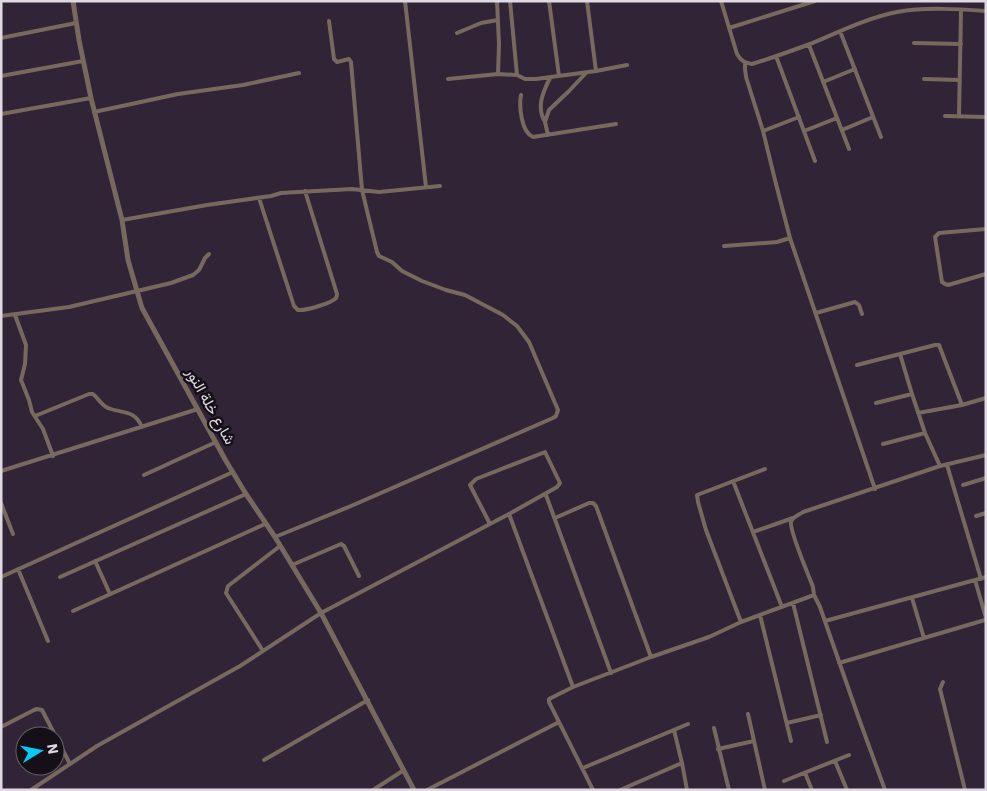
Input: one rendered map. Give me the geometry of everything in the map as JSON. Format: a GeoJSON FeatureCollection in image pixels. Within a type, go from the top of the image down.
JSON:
{"type":"FeatureCollection","features":[{"type":"Feature","properties":{"kind":"street","name":"شارع خلة النور"},"geometry":{"type":"LineString","coordinates":[[73,1],[94,112],[122,220],[128,260],[142,308],[246,494],[322,612],[414,790]]}},
{"type":"Feature","properties":{"kind":"street"},"geometry":{"type":"LineString","coordinates":[[405,1],[426,187]]}},
{"type":"Feature","properties":{"kind":"street"},"geometry":{"type":"LineString","coordinates":[[497,1],[498,74]]}},
{"type":"Feature","properties":{"kind":"street"},"geometry":{"type":"LineString","coordinates":[[510,1],[517,75]]}},
{"type":"Feature","properties":{"kind":"street"},"geometry":{"type":"LineString","coordinates":[[549,1],[560,76]]}},
{"type":"Feature","properties":{"kind":"street"},"geometry":{"type":"LineString","coordinates":[[587,1],[596,71]]}},
{"type":"Feature","properties":{"kind":"street"},"geometry":{"type":"LineString","coordinates":[[721,1],[737,54],[741,60],[752,64],[809,45],[866,21],[897,12],[914,10],[986,11]]}},
{"type":"Feature","properties":{"kind":"street"},"geometry":{"type":"LineString","coordinates":[[729,28],[815,1]]}},
{"type":"Feature","properties":{"kind":"street"},"geometry":{"type":"LineString","coordinates":[[960,116],[961,10]]}},
{"type":"Feature","properties":{"kind":"street"},"geometry":{"type":"LineString","coordinates":[[457,33],[481,23],[498,20]]}},
{"type":"Feature","properties":{"kind":"street"},"geometry":{"type":"LineString","coordinates":[[275,537],[553,418],[558,410],[529,342],[517,326],[481,303],[465,295],[422,281],[379,256],[362,190],[351,62],[349,59],[337,62],[334,59],[330,21]]}},
{"type":"Feature","properties":{"kind":"street"},"geometry":{"type":"LineString","coordinates":[[1,38],[76,23]]}},
{"type":"Feature","properties":{"kind":"street"},"geometry":{"type":"LineString","coordinates":[[840,31],[881,137]]}},
{"type":"Feature","properties":{"kind":"street"},"geometry":{"type":"LineString","coordinates":[[914,43],[961,44]]}},
{"type":"Feature","properties":{"kind":"street"},"geometry":{"type":"LineString","coordinates":[[809,45],[849,149]]}},
{"type":"Feature","properties":{"kind":"street"},"geometry":{"type":"LineString","coordinates":[[776,56],[815,161]]}},
{"type":"Feature","properties":{"kind":"street"},"geometry":{"type":"LineString","coordinates":[[1,76],[83,61]]}},
{"type":"Feature","properties":{"kind":"street"},"geometry":{"type":"LineString","coordinates":[[746,63],[746,77],[763,131],[790,238],[875,489]]}},
{"type":"Feature","properties":{"kind":"street"},"geometry":{"type":"LineString","coordinates":[[448,79],[498,74],[517,75],[525,79],[550,78],[627,65]]}},
{"type":"Feature","properties":{"kind":"street"},"geometry":{"type":"LineString","coordinates":[[823,82],[855,69]]}},
{"type":"Feature","properties":{"kind":"street"},"geometry":{"type":"LineString","coordinates":[[94,112],[178,94],[243,85],[299,73]]}},
{"type":"Feature","properties":{"kind":"street"},"geometry":{"type":"LineString","coordinates":[[545,122],[549,110],[586,73]]}},
{"type":"Feature","properties":{"kind":"street"},"geometry":{"type":"LineString","coordinates":[[548,135],[540,105],[542,94],[550,78]]}},
{"type":"Feature","properties":{"kind":"street"},"geometry":{"type":"LineString","coordinates":[[924,79],[960,80]]}},
{"type":"Feature","properties":{"kind":"street"},"geometry":{"type":"LineString","coordinates":[[521,95],[520,101],[524,128],[528,135],[532,137],[616,124]]}},
{"type":"Feature","properties":{"kind":"street"},"geometry":{"type":"LineString","coordinates":[[1,114],[91,98]]}},
{"type":"Feature","properties":{"kind":"street"},"geometry":{"type":"LineString","coordinates":[[945,116],[986,117]]}},
{"type":"Feature","properties":{"kind":"street"},"geometry":{"type":"LineString","coordinates":[[763,131],[799,117]]}},
{"type":"Feature","properties":{"kind":"street"},"geometry":{"type":"LineString","coordinates":[[842,130],[873,117]]}},
{"type":"Feature","properties":{"kind":"street"},"geometry":{"type":"LineString","coordinates":[[804,131],[837,118]]}},
{"type":"Feature","properties":{"kind":"street"},"geometry":{"type":"LineString","coordinates":[[122,220],[281,193],[352,189],[379,192],[440,186]]}},
{"type":"Feature","properties":{"kind":"street"},"geometry":{"type":"LineString","coordinates":[[259,198],[294,306],[302,311],[334,300],[337,297],[305,191]]}},
{"type":"Feature","properties":{"kind":"street"},"geometry":{"type":"LineString","coordinates":[[986,229],[939,233],[935,237],[942,282],[948,285],[986,274]]}},
{"type":"Feature","properties":{"kind":"street"},"geometry":{"type":"LineString","coordinates":[[724,246],[777,242],[790,238]]}},
{"type":"Feature","properties":{"kind":"street"},"geometry":{"type":"LineString","coordinates":[[1,316],[69,307],[171,283],[193,275],[199,270],[209,254]]}},
{"type":"Feature","properties":{"kind":"street"},"geometry":{"type":"LineString","coordinates":[[816,313],[855,302],[859,305],[862,314]]}},
{"type":"Feature","properties":{"kind":"street"},"geometry":{"type":"LineString","coordinates":[[15,314],[26,345],[26,357],[21,380],[32,412],[43,429],[53,456]]}},
{"type":"Feature","properties":{"kind":"street"},"geometry":{"type":"LineString","coordinates":[[857,365],[936,345],[939,346],[962,405]]}},
{"type":"Feature","properties":{"kind":"street"},"geometry":{"type":"LineString","coordinates":[[900,354],[925,433],[940,466]]}},
{"type":"Feature","properties":{"kind":"street"},"geometry":{"type":"LineString","coordinates":[[35,416],[93,394],[106,407],[134,415],[142,427]]}},
{"type":"Feature","properties":{"kind":"street"},"geometry":{"type":"LineString","coordinates":[[876,403],[912,394]]}},
{"type":"Feature","properties":{"kind":"street"},"geometry":{"type":"LineString","coordinates":[[918,413],[962,405],[986,398]]}},
{"type":"Feature","properties":{"kind":"street"},"geometry":{"type":"LineString","coordinates":[[1,471],[198,409]]}},
{"type":"Feature","properties":{"kind":"street"},"geometry":{"type":"LineString","coordinates":[[883,444],[925,433]]}},
{"type":"Feature","properties":{"kind":"street"},"geometry":{"type":"LineString","coordinates":[[144,475],[216,442]]}},
{"type":"Feature","properties":{"kind":"street"},"geometry":{"type":"LineString","coordinates":[[31,790],[121,732],[232,670],[322,612],[490,524],[509,514],[558,487],[560,483],[545,452],[476,479],[470,485],[490,524]]}},
{"type":"Feature","properties":{"kind":"street"},"geometry":{"type":"LineString","coordinates":[[753,532],[803,512],[940,466],[986,455]]}},
{"type":"Feature","properties":{"kind":"street"},"geometry":{"type":"LineString","coordinates":[[825,621],[983,578],[947,465]]}},
{"type":"Feature","properties":{"kind":"street"},"geometry":{"type":"LineString","coordinates":[[741,622],[706,530],[697,495],[765,469]]}},
{"type":"Feature","properties":{"kind":"street"},"geometry":{"type":"LineString","coordinates":[[1,577],[233,472]]}},
{"type":"Feature","properties":{"kind":"street"},"geometry":{"type":"LineString","coordinates":[[963,485],[986,478]]}},
{"type":"Feature","properties":{"kind":"street"},"geometry":{"type":"LineString","coordinates":[[733,481],[782,607]]}},
{"type":"Feature","properties":{"kind":"street"},"geometry":{"type":"LineString","coordinates":[[60,577],[246,494]]}},
{"type":"Feature","properties":{"kind":"street"},"geometry":{"type":"LineString","coordinates":[[546,494],[610,673]]}},
{"type":"Feature","properties":{"kind":"street"},"geometry":{"type":"LineString","coordinates":[[1,503],[13,534]]}},
{"type":"Feature","properties":{"kind":"street"},"geometry":{"type":"LineString","coordinates":[[555,518],[589,503],[593,503],[596,506],[651,657]]}},
{"type":"Feature","properties":{"kind":"street"},"geometry":{"type":"LineString","coordinates":[[976,516],[986,513]]}},
{"type":"Feature","properties":{"kind":"street"},"geometry":{"type":"LineString","coordinates":[[509,514],[573,687]]}},
{"type":"Feature","properties":{"kind":"street"},"geometry":{"type":"LineString","coordinates":[[792,518],[790,523],[794,537],[885,790]]}},
{"type":"Feature","properties":{"kind":"street"},"geometry":{"type":"LineString","coordinates":[[73,611],[265,524]]}},
{"type":"Feature","properties":{"kind":"street"},"geometry":{"type":"LineString","coordinates":[[292,565],[341,544],[344,546],[358,576]]}},
{"type":"Feature","properties":{"kind":"street"},"geometry":{"type":"LineString","coordinates":[[263,651],[226,593],[226,589],[280,546]]}},
{"type":"Feature","properties":{"kind":"street"},"geometry":{"type":"LineString","coordinates":[[95,561],[110,594]]}},
{"type":"Feature","properties":{"kind":"street"},"geometry":{"type":"LineString","coordinates":[[18,569],[48,641]]}},
{"type":"Feature","properties":{"kind":"street"},"geometry":{"type":"LineString","coordinates":[[839,663],[985,620],[974,580]]}},
{"type":"Feature","properties":{"kind":"street"},"geometry":{"type":"LineString","coordinates":[[593,790],[549,699],[573,687],[709,637],[741,622],[814,595]]}},
{"type":"Feature","properties":{"kind":"street"},"geometry":{"type":"LineString","coordinates":[[912,598],[924,638]]}},
{"type":"Feature","properties":{"kind":"street"},"geometry":{"type":"LineString","coordinates":[[793,604],[827,742]]}},
{"type":"Feature","properties":{"kind":"street"},"geometry":{"type":"LineString","coordinates":[[760,615],[791,741]]}},
{"type":"Feature","properties":{"kind":"street"},"geometry":{"type":"LineString","coordinates":[[943,682],[940,689],[965,790]]}},
{"type":"Feature","properties":{"kind":"street"},"geometry":{"type":"LineString","coordinates":[[264,760],[368,700]]}},
{"type":"Feature","properties":{"kind":"street"},"geometry":{"type":"LineString","coordinates":[[1,727],[34,710],[42,710],[70,764]]}},
{"type":"Feature","properties":{"kind":"street"},"geometry":{"type":"LineString","coordinates":[[748,714],[765,790]]}},
{"type":"Feature","properties":{"kind":"street"},"geometry":{"type":"LineString","coordinates":[[787,723],[821,715]]}},
{"type":"Feature","properties":{"kind":"street"},"geometry":{"type":"LineString","coordinates":[[427,790],[560,722]]}},
{"type":"Feature","properties":{"kind":"street"},"geometry":{"type":"LineString","coordinates":[[583,768],[688,724]]}},
{"type":"Feature","properties":{"kind":"street"},"geometry":{"type":"LineString","coordinates":[[714,728],[729,790]]}},
{"type":"Feature","properties":{"kind":"street"},"geometry":{"type":"LineString","coordinates":[[674,730],[687,790]]}},
{"type":"Feature","properties":{"kind":"street"},"geometry":{"type":"LineString","coordinates":[[718,749],[754,741]]}},
{"type":"Feature","properties":{"kind":"street"},"geometry":{"type":"LineString","coordinates":[[784,781],[849,755]]}},
{"type":"Feature","properties":{"kind":"street"},"geometry":{"type":"LineString","coordinates":[[836,761],[847,790]]}},
{"type":"Feature","properties":{"kind":"street"},"geometry":{"type":"LineString","coordinates":[[620,790],[682,763]]}},
{"type":"Feature","properties":{"kind":"street"},"geometry":{"type":"LineString","coordinates":[[373,790],[404,770]]}},
{"type":"Feature","properties":{"kind":"street"},"geometry":{"type":"LineString","coordinates":[[805,773],[812,790]]}}]}
